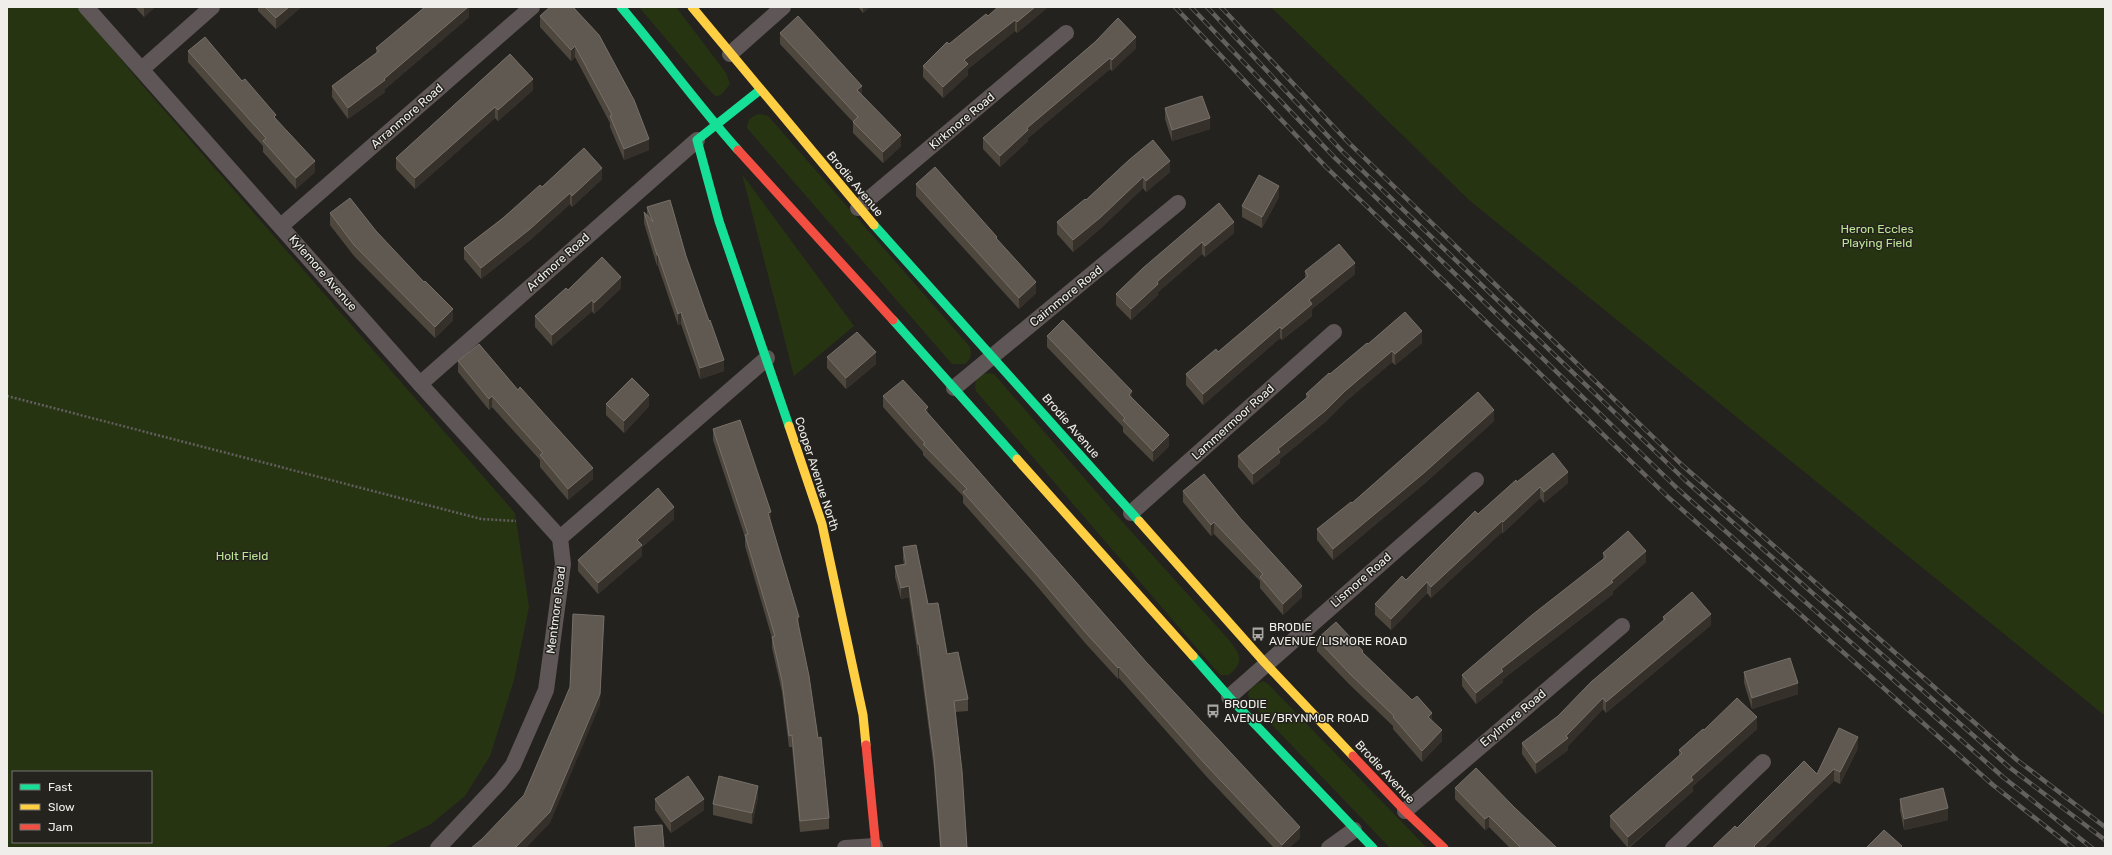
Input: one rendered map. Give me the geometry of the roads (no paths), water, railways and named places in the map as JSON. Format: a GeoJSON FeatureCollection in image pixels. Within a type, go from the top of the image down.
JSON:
{"type":"FeatureCollection","features":[{"type":"Feature","properties":{"kind":"street","name":"Kylemore Avenue"},"geometry":{"type":"LineString","coordinates":[[86,7],[420,384],[560,538]]}},
{"type":"Feature","properties":{"kind":"street"},"geometry":{"type":"LineString","coordinates":[[142,69],[212,7]]}},
{"type":"Feature","properties":{"kind":"street","name":"Arranmore Road"},"geometry":{"type":"LineString","coordinates":[[281,226],[532,7]]}},
{"type":"Feature","properties":{"kind":"street"},"geometry":{"type":"LineString","coordinates":[[621,7],[652,42],[716,125],[954,388],[1229,696],[1354,830],[1373,848]]}},
{"type":"Feature","properties":{"kind":"street","name":"Brodie Avenue"},"geometry":{"type":"LineString","coordinates":[[692,7],[858,208],[993,356],[1265,663],[1405,811],[1444,848]]}},
{"type":"Feature","properties":{"kind":"street"},"geometry":{"type":"LineString","coordinates":[[730,54],[783,7]]}},
{"type":"Feature","properties":{"kind":"street","name":"Kirkmore Road"},"geometry":{"type":"LineString","coordinates":[[858,208],[1066,33]]}},
{"type":"Feature","properties":{"kind":"street"},"geometry":{"type":"LineString","coordinates":[[697,140],[760,90]]}},
{"type":"Feature","properties":{"kind":"street","name":"Cooper Avenue North"},"geometry":{"type":"LineString","coordinates":[[697,140],[719,221],[767,358],[824,532],[863,715],[876,847]]}},
{"type":"Feature","properties":{"kind":"street","name":"Ardmore Road"},"geometry":{"type":"LineString","coordinates":[[420,384],[697,140]]}},
{"type":"Feature","properties":{"kind":"street","name":"Cairnmore Road"},"geometry":{"type":"LineString","coordinates":[[954,388],[1178,203]]}},
{"type":"Feature","properties":{"kind":"street","name":"Lammermoor Road"},"geometry":{"type":"LineString","coordinates":[[1131,512],[1334,332]]}},
{"type":"Feature","properties":{"kind":"street"},"geometry":{"type":"LineString","coordinates":[[560,538],[767,358]]}},
{"type":"Feature","properties":{"kind":"street","name":"Lismore Road"},"geometry":{"type":"LineString","coordinates":[[1229,696],[1476,480]]}},
{"type":"Feature","properties":{"kind":"street","name":"Mentmore Road"},"geometry":{"type":"LineString","coordinates":[[438,848],[500,782],[513,765],[546,690],[563,564],[560,538]]}},
{"type":"Feature","properties":{"kind":"street","name":"Erylmore Road"},"geometry":{"type":"LineString","coordinates":[[1405,811],[1622,626]]}},
{"type":"Feature","properties":{"kind":"street"},"geometry":{"type":"LineString","coordinates":[[1673,848],[1763,762]]}},
{"type":"Feature","properties":{"kind":"street"},"geometry":{"type":"LineString","coordinates":[[1329,848],[1354,830]]}},
{"type":"Feature","properties":{"kind":"street"},"geometry":{"type":"LineString","coordinates":[[845,848],[876,847]]}},
{"type":"Feature","properties":{"kind":"railway"},"geometry":{"type":"LineString","coordinates":[[1175,7],[1326,167],[1669,498],[1993,785],[2073,848]]}},
{"type":"Feature","properties":{"kind":"railway"},"geometry":{"type":"LineString","coordinates":[[1191,7],[1335,158],[1679,490],[2003,777],[2092,848]]}},
{"type":"Feature","properties":{"kind":"railway"},"geometry":{"type":"LineString","coordinates":[[1207,7],[1343,152],[1686,481],[2009,767],[2105,840]]}},
{"type":"Feature","properties":{"kind":"railway"},"geometry":{"type":"LineString","coordinates":[[1221,7],[1349,143],[1682,465],[2017,760],[2105,827]]}},
{"type":"Feature","properties":{"kind":"place","name":"BRODIE AVENUE/LISMORE ROAD"},"geometry":{"type":"Point","coordinates":[1258,634]}},
{"type":"Feature","properties":{"kind":"place","name":"BRODIE AVENUE/BRYNMOR ROAD"},"geometry":{"type":"Point","coordinates":[1213,711]}},
{"type":"Feature","properties":{"kind":"park label","name":"Heron Eccles Playing Field"},"geometry":{"type":"Point","coordinates":[1877,236]}},
{"type":"Feature","properties":{"kind":"park label","name":"Holt Field"},"geometry":{"type":"Point","coordinates":[242,556]}}]}
